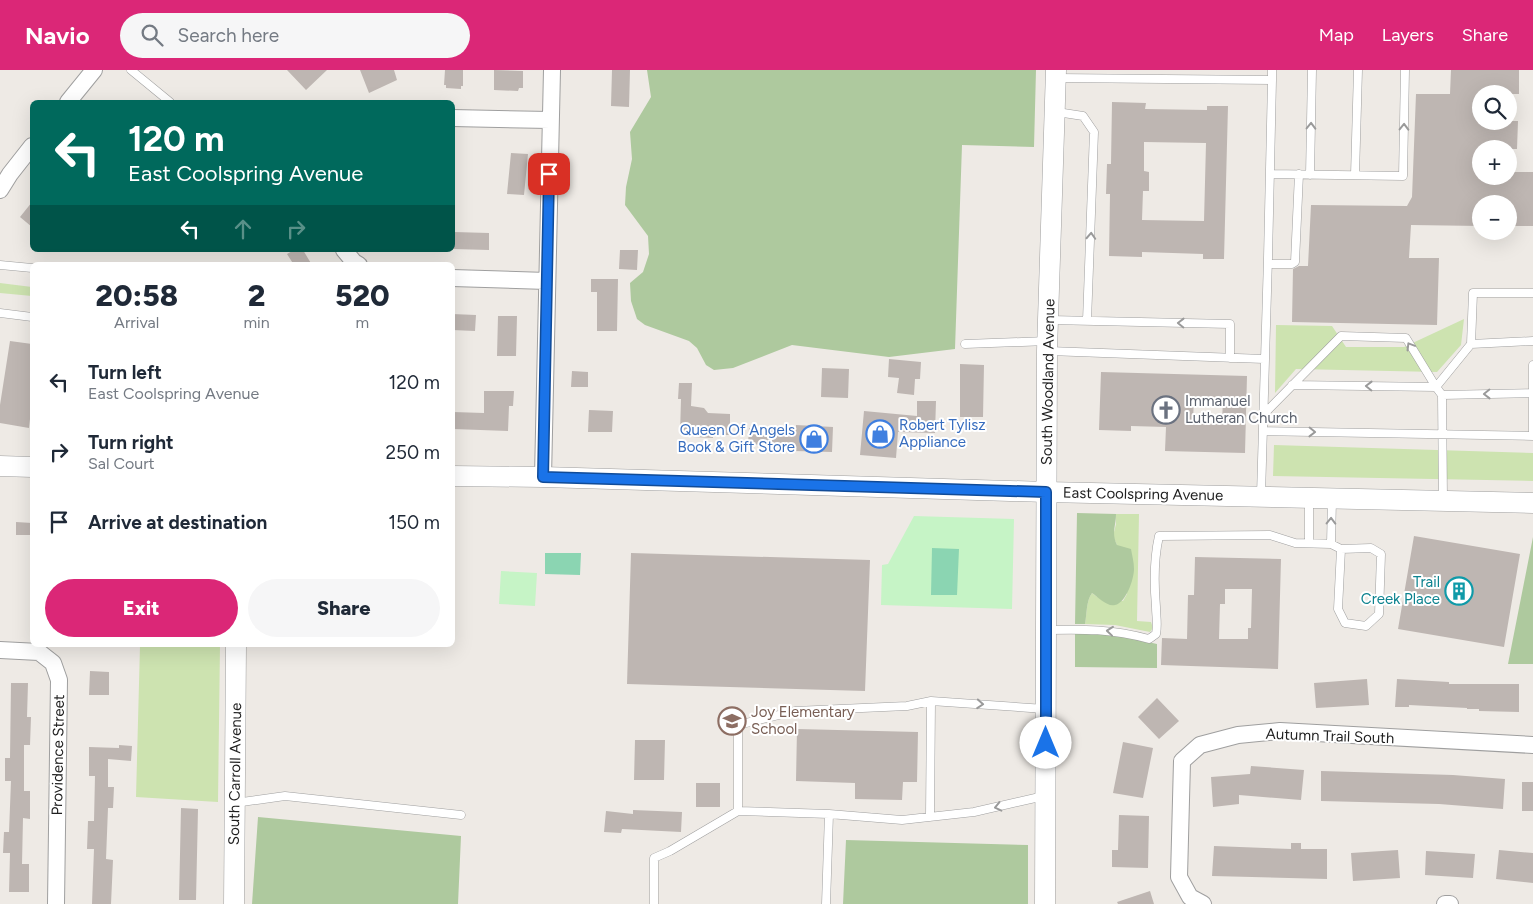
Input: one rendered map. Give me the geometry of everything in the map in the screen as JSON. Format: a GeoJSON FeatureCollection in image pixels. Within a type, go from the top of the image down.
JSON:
{"type":"FeatureCollection","features":[{"type":"Feature","properties":{"kind":"street"},"geometry":{"type":"LineString","coordinates":[[543,477],[552,70]]}},
{"type":"Feature","properties":{"kind":"street"},"geometry":{"type":"LineString","coordinates":[[69,100],[88,72]]}},
{"type":"Feature","properties":{"kind":"street","name":"South Woodland Avenue"},"geometry":{"type":"LineString","coordinates":[[1045,904],[1047,346],[1056,74]]}},
{"type":"Feature","properties":{"kind":"street"},"geometry":{"type":"LineString","coordinates":[[455,118],[550,120]]}},
{"type":"Feature","properties":{"kind":"street"},"geometry":{"type":"LineString","coordinates":[[2,182],[30,148]]}},
{"type":"Feature","properties":{"kind":"street"},"geometry":{"type":"LineString","coordinates":[[346,252],[354,262]]}},
{"type":"Feature","properties":{"kind":"street"},"geometry":{"type":"LineString","coordinates":[[455,278],[547,281]]}},
{"type":"Feature","properties":{"kind":"street"},"geometry":{"type":"LineString","coordinates":[[0,466],[30,467]]}},
{"type":"Feature","properties":{"kind":"street","name":"East Coolspring Avenue"},"geometry":{"type":"LineString","coordinates":[[455,476],[1533,503]]}},
{"type":"Feature","properties":{"kind":"street","name":"South Carroll Avenue"},"geometry":{"type":"LineString","coordinates":[[234,904],[236,647]]}},
{"type":"Feature","properties":{"kind":"street","name":"Providence Street"},"geometry":{"type":"LineString","coordinates":[[0,650],[39,652],[53,663],[59,680],[56,904]]}},
{"type":"Feature","properties":{"kind":"street","name":"Autumn Trail South"},"geometry":{"type":"LineString","coordinates":[[1196,901],[1179,877],[1182,761],[1200,745],[1238,735],[1280,732],[1533,745]]}},
{"type":"Feature","properties":{"kind":"street"},"geometry":{"type":"LineString","coordinates":[[1445,904],[1450,904]]}},
{"type":"Feature","properties":{"kind":"lane"},"geometry":{"type":"LineString","coordinates":[[131,70],[168,100]]}},
{"type":"Feature","properties":{"kind":"lane"},"geometry":{"type":"LineString","coordinates":[[1250,70],[1250,80]]}},
{"type":"Feature","properties":{"kind":"lane"},"geometry":{"type":"LineString","coordinates":[[1261,497],[1272,70]]}},
{"type":"Feature","properties":{"kind":"lane"},"geometry":{"type":"LineString","coordinates":[[1310,175],[1312,70]]}},
{"type":"Feature","properties":{"kind":"lane"},"geometry":{"type":"LineString","coordinates":[[1355,175],[1358,70]]}},
{"type":"Feature","properties":{"kind":"lane"},"geometry":{"type":"LineString","coordinates":[[1270,174],[1403,176],[1405,70]]}},
{"type":"Feature","properties":{"kind":"lane"},"geometry":{"type":"LineString","coordinates":[[1056,74],[1272,80]]}},
{"type":"Feature","properties":{"kind":"lane"},"geometry":{"type":"LineString","coordinates":[[1055,111],[1083,116],[1094,132],[1087,321]]}},
{"type":"Feature","properties":{"kind":"lane"},"geometry":{"type":"LineString","coordinates":[[1268,264],[1292,264],[1295,262],[1299,174]]}},
{"type":"Feature","properties":{"kind":"lane"},"geometry":{"type":"LineString","coordinates":[[0,265],[30,268]]}},
{"type":"Feature","properties":{"kind":"lane"},"geometry":{"type":"LineString","coordinates":[[1436,388],[1470,344],[1473,293],[1533,293]]}},
{"type":"Feature","properties":{"kind":"lane"},"geometry":{"type":"LineString","coordinates":[[0,314],[30,317]]}},
{"type":"Feature","properties":{"kind":"lane"},"geometry":{"type":"LineString","coordinates":[[1048,320],[1230,324],[1230,358]]}},
{"type":"Feature","properties":{"kind":"lane"},"geometry":{"type":"LineString","coordinates":[[1263,415],[1340,336],[1406,338],[1442,395],[1443,501]]}},
{"type":"Feature","properties":{"kind":"lane"},"geometry":{"type":"LineString","coordinates":[[1470,344],[1533,341]]}},
{"type":"Feature","properties":{"kind":"lane"},"geometry":{"type":"LineString","coordinates":[[965,344],[1047,346],[1264,359]]}},
{"type":"Feature","properties":{"kind":"lane"},"geometry":{"type":"LineString","coordinates":[[1263,431],[1532,436],[1533,365]]}},
{"type":"Feature","properties":{"kind":"lane"},"geometry":{"type":"LineString","coordinates":[[1292,385],[1436,388]]}},
{"type":"Feature","properties":{"kind":"lane"},"geometry":{"type":"LineString","coordinates":[[1442,395],[1532,393]]}},
{"type":"Feature","properties":{"kind":"lane"},"geometry":{"type":"LineString","coordinates":[[1309,498],[1309,543]]}},
{"type":"Feature","properties":{"kind":"lane"},"geometry":{"type":"LineString","coordinates":[[1331,544],[1332,499]]}},
{"type":"Feature","properties":{"kind":"lane"},"geometry":{"type":"LineString","coordinates":[[1046,630],[1096,629],[1148,638],[1156,634],[1158,624],[1156,607],[1157,547],[1159,536],[1270,535],[1295,543],[1331,544],[1340,549],[1371,548],[1380,554],[1379,614],[1366,626],[1345,623],[1338,609],[1340,549]]}},
{"type":"Feature","properties":{"kind":"lane"},"geometry":{"type":"LineString","coordinates":[[930,817],[931,702]]}},
{"type":"Feature","properties":{"kind":"lane"},"geometry":{"type":"LineString","coordinates":[[738,811],[738,725],[795,711],[907,706],[931,702],[1046,709]]}},
{"type":"Feature","properties":{"kind":"lane"},"geometry":{"type":"LineString","coordinates":[[654,904],[654,858],[670,851],[738,811],[829,814],[902,820],[974,812],[1045,795]]}},
{"type":"Feature","properties":{"kind":"lane"},"geometry":{"type":"LineString","coordinates":[[235,803],[285,796],[461,815]]}},
{"type":"Feature","properties":{"kind":"lane"},"geometry":{"type":"LineString","coordinates":[[826,904],[829,814]]}},
{"type":"Feature","properties":{"kind":"green space"},"geometry":{"type":"Polygon","coordinates":[[[647,70],[1036,70],[1034,147],[962,145],[955,349],[889,357],[792,345],[733,368],[714,370],[706,365],[697,348],[689,341],[645,325],[637,319],[631,301],[630,283],[643,272],[649,254],[648,236],[625,205],[626,187],[632,159],[630,132],[651,97],[647,70]]]}},
{"type":"Feature","properties":{"kind":"green space"},"geometry":{"type":"Polygon","coordinates":[[[0,283],[30,287],[30,296],[0,293],[0,283]]]}},
{"type":"Feature","properties":{"kind":"green space"},"geometry":{"type":"Polygon","coordinates":[[[1464,319],[1461,345],[1437,372],[1296,369],[1275,393],[1276,325],[1332,326],[1346,347],[1404,347],[1464,319]]]}},
{"type":"Feature","properties":{"kind":"green space"},"geometry":{"type":"Polygon","coordinates":[[[1274,445],[1533,453],[1533,481],[1273,476],[1274,445]]]}},
{"type":"Feature","properties":{"kind":"green space"},"geometry":{"type":"Polygon","coordinates":[[[1077,513],[1116,514],[1115,540],[1117,545],[1131,549],[1134,566],[1133,579],[1129,590],[1119,603],[1109,605],[1092,593],[1085,624],[1075,624],[1077,513]]]}},
{"type":"Feature","properties":{"kind":"green space"},"geometry":{"type":"Polygon","coordinates":[[[1116,514],[1139,514],[1137,621],[1151,622],[1153,628],[1150,632],[1115,625],[1085,624],[1092,593],[1097,597],[1123,601],[1127,594],[1117,545],[1113,536],[1116,514]]]}},
{"type":"Feature","properties":{"kind":"green space"},"geometry":{"type":"Polygon","coordinates":[[[914,516],[1014,519],[1012,609],[881,605],[882,565],[888,564],[914,516]]]}},
{"type":"Feature","properties":{"kind":"green space"},"geometry":{"type":"Polygon","coordinates":[[[1533,537],[1533,664],[1508,664],[1533,537]]]}},
{"type":"Feature","properties":{"kind":"green space"},"geometry":{"type":"Polygon","coordinates":[[[932,548],[959,549],[957,595],[931,595],[932,548]]]}},
{"type":"Feature","properties":{"kind":"green space"},"geometry":{"type":"Polygon","coordinates":[[[545,553],[581,553],[580,575],[545,574],[545,553]]]}},
{"type":"Feature","properties":{"kind":"green space"},"geometry":{"type":"Polygon","coordinates":[[[501,571],[537,573],[535,606],[499,604],[501,571]]]}},
{"type":"Feature","properties":{"kind":"green space"},"geometry":{"type":"Polygon","coordinates":[[[1106,633],[1157,644],[1157,668],[1075,667],[1075,634],[1106,633]]]}},
{"type":"Feature","properties":{"kind":"green space"},"geometry":{"type":"Polygon","coordinates":[[[140,647],[220,647],[218,802],[136,797],[140,647]]]}},
{"type":"Feature","properties":{"kind":"green space"},"geometry":{"type":"Polygon","coordinates":[[[258,817],[461,836],[458,904],[252,904],[258,817]]]}},
{"type":"Feature","properties":{"kind":"green space"},"geometry":{"type":"Polygon","coordinates":[[[846,840],[1028,845],[1028,904],[843,904],[846,840]]]}},
{"type":"Feature","properties":{"kind":"building"},"geometry":{"type":"Polygon","coordinates":[[[287,70],[327,70],[306,90],[287,70]]]}},
{"type":"Feature","properties":{"kind":"building"},"geometry":{"type":"Polygon","coordinates":[[[360,70],[394,70],[397,80],[369,93],[360,70]]]}},
{"type":"Feature","properties":{"kind":"building"},"geometry":{"type":"Polygon","coordinates":[[[445,70],[463,70],[463,86],[461,86],[461,89],[446,88],[446,85],[444,85],[445,70]]]}},
{"type":"Feature","properties":{"kind":"building"},"geometry":{"type":"Polygon","coordinates":[[[494,70],[523,71],[523,88],[519,88],[518,91],[494,90],[494,70]]]}},
{"type":"Feature","properties":{"kind":"building"},"geometry":{"type":"Polygon","coordinates":[[[612,70],[630,70],[629,107],[611,106],[612,70]]]}},
{"type":"Feature","properties":{"kind":"building"},"geometry":{"type":"Polygon","coordinates":[[[1451,70],[1519,70],[1519,94],[1517,94],[1517,85],[1472,85],[1472,130],[1517,130],[1518,121],[1517,149],[1517,140],[1472,140],[1472,185],[1517,185],[1517,172],[1533,172],[1533,226],[1517,226],[1517,195],[1472,195],[1472,226],[1411,225],[1409,258],[1439,258],[1437,325],[1292,322],[1293,269],[1299,266],[1308,266],[1311,205],[1407,206],[1412,197],[1416,94],[1450,94],[1451,70]]]}},
{"type":"Feature","properties":{"kind":"building"},"geometry":{"type":"Polygon","coordinates":[[[1112,102],[1146,103],[1145,109],[1207,110],[1207,106],[1228,106],[1224,259],[1203,259],[1203,254],[1142,252],[1142,257],[1109,256],[1110,194],[1106,194],[1107,164],[1111,164],[1112,102]],[[1144,142],[1144,171],[1149,172],[1149,191],[1143,191],[1142,220],[1204,221],[1206,143],[1144,142]]]}},
{"type":"Feature","properties":{"kind":"building"},"geometry":{"type":"Polygon","coordinates":[[[511,153],[528,154],[524,195],[507,194],[511,153]]]}},
{"type":"Feature","properties":{"kind":"building"},"geometry":{"type":"Polygon","coordinates":[[[30,204],[30,225],[20,217],[30,204]]]}},
{"type":"Feature","properties":{"kind":"building"},"geometry":{"type":"Polygon","coordinates":[[[455,232],[489,233],[489,250],[455,249],[455,232]]]}},
{"type":"Feature","properties":{"kind":"building"},"geometry":{"type":"Polygon","coordinates":[[[620,250],[638,250],[637,270],[619,269],[620,250]]]}},
{"type":"Feature","properties":{"kind":"building"},"geometry":{"type":"Polygon","coordinates":[[[290,252],[304,252],[310,262],[292,262],[287,254],[290,252]]]}},
{"type":"Feature","properties":{"kind":"building"},"geometry":{"type":"Polygon","coordinates":[[[591,279],[618,279],[617,331],[597,331],[597,292],[591,292],[591,279]]]}},
{"type":"Feature","properties":{"kind":"building"},"geometry":{"type":"Polygon","coordinates":[[[455,314],[476,315],[475,331],[455,330],[455,314]]]}},
{"type":"Feature","properties":{"kind":"building"},"geometry":{"type":"Polygon","coordinates":[[[498,316],[517,316],[516,356],[497,356],[498,316]]]}},
{"type":"Feature","properties":{"kind":"building"},"geometry":{"type":"Polygon","coordinates":[[[10,341],[30,344],[29,428],[0,423],[0,405],[10,341]]]}},
{"type":"Feature","properties":{"kind":"building"},"geometry":{"type":"Polygon","coordinates":[[[889,359],[921,362],[920,379],[915,379],[914,395],[897,393],[899,378],[888,377],[889,359]]]}},
{"type":"Feature","properties":{"kind":"building"},"geometry":{"type":"Polygon","coordinates":[[[960,364],[984,365],[983,417],[960,417],[960,364]]]}},
{"type":"Feature","properties":{"kind":"building"},"geometry":{"type":"Polygon","coordinates":[[[822,368],[849,369],[848,398],[821,397],[822,368]]]}},
{"type":"Feature","properties":{"kind":"building"},"geometry":{"type":"Polygon","coordinates":[[[572,371],[588,372],[588,387],[571,387],[572,371]]]}},
{"type":"Feature","properties":{"kind":"building","name":"Immanuel Lutheran Church"},"geometry":{"type":"Polygon","coordinates":[[[1101,372],[1247,376],[1245,453],[1165,451],[1166,427],[1131,426],[1131,431],[1099,430],[1101,372]],[[1194,398],[1193,421],[1222,422],[1223,399],[1194,398]]]}},
{"type":"Feature","properties":{"kind":"building"},"geometry":{"type":"Polygon","coordinates":[[[679,383],[692,383],[691,406],[704,408],[708,413],[730,414],[730,435],[713,435],[713,438],[693,437],[694,434],[680,434],[681,399],[678,399],[679,383]]]}},
{"type":"Feature","properties":{"kind":"building"},"geometry":{"type":"Polygon","coordinates":[[[484,391],[514,391],[513,406],[509,406],[508,431],[455,429],[455,412],[484,413],[484,391]]]}},
{"type":"Feature","properties":{"kind":"building","name":"Robert Tylisz Appliance"},"geometry":{"type":"Polygon","coordinates":[[[917,401],[936,401],[935,433],[898,432],[896,458],[860,455],[864,411],[917,416],[917,401]]]}},
{"type":"Feature","properties":{"kind":"building"},"geometry":{"type":"Polygon","coordinates":[[[589,410],[613,411],[612,432],[588,432],[589,410]]]}},
{"type":"Feature","properties":{"kind":"building"},"geometry":{"type":"Polygon","coordinates":[[[796,425],[833,427],[832,452],[795,451],[795,447],[748,444],[749,428],[796,428],[796,425]]]}},
{"type":"Feature","properties":{"kind":"building"},"geometry":{"type":"Polygon","coordinates":[[[16,522],[30,523],[30,535],[16,535],[16,522]]]}},
{"type":"Feature","properties":{"kind":"building","name":"Trail Creek Place"},"geometry":{"type":"Polygon","coordinates":[[[1414,536],[1520,554],[1504,647],[1398,629],[1414,536]]]}},
{"type":"Feature","properties":{"kind":"building"},"geometry":{"type":"Polygon","coordinates":[[[631,553],[870,560],[865,691],[627,684],[631,553]]]}},
{"type":"Feature","properties":{"kind":"building"},"geometry":{"type":"Polygon","coordinates":[[[1195,557],[1281,559],[1278,669],[1161,665],[1162,638],[1187,639],[1188,595],[1194,595],[1195,557]],[[1225,589],[1225,604],[1220,604],[1219,639],[1248,639],[1248,628],[1251,628],[1252,589],[1225,589]]]}},
{"type":"Feature","properties":{"kind":"building"},"geometry":{"type":"Polygon","coordinates":[[[90,671],[109,672],[109,695],[89,695],[90,671]]]}},
{"type":"Feature","properties":{"kind":"building"},"geometry":{"type":"Polygon","coordinates":[[[1367,679],[1369,705],[1316,708],[1314,683],[1367,679]]]}},
{"type":"Feature","properties":{"kind":"building"},"geometry":{"type":"Polygon","coordinates":[[[1397,679],[1449,682],[1449,684],[1519,684],[1519,712],[1479,711],[1479,709],[1409,705],[1409,707],[1395,707],[1397,679]]]}},
{"type":"Feature","properties":{"kind":"building"},"geometry":{"type":"Polygon","coordinates":[[[11,683],[28,683],[27,717],[31,717],[30,745],[24,745],[24,791],[30,791],[30,819],[23,818],[22,864],[29,864],[29,892],[9,892],[10,853],[3,853],[4,832],[9,832],[11,781],[5,781],[5,758],[10,758],[11,683]]]}},
{"type":"Feature","properties":{"kind":"building"},"geometry":{"type":"Polygon","coordinates":[[[1157,698],[1179,721],[1159,739],[1138,717],[1157,698]]]}},
{"type":"Feature","properties":{"kind":"building"},"geometry":{"type":"Polygon","coordinates":[[[797,729],[918,732],[917,782],[903,782],[902,800],[855,799],[855,783],[796,781],[797,729]]]}},
{"type":"Feature","properties":{"kind":"building"},"geometry":{"type":"Polygon","coordinates":[[[635,740],[665,740],[664,780],[634,780],[635,740]]]}},
{"type":"Feature","properties":{"kind":"building"},"geometry":{"type":"Polygon","coordinates":[[[1123,742],[1153,748],[1143,798],[1113,793],[1123,742]]]}},
{"type":"Feature","properties":{"kind":"building"},"geometry":{"type":"Polygon","coordinates":[[[119,745],[132,746],[131,761],[108,759],[108,787],[114,787],[113,808],[108,808],[106,859],[113,860],[111,904],[92,904],[94,849],[87,849],[88,821],[94,821],[95,776],[89,776],[89,747],[119,748],[119,745]]]}},
{"type":"Feature","properties":{"kind":"building"},"geometry":{"type":"Polygon","coordinates":[[[1251,766],[1304,770],[1301,800],[1239,795],[1239,804],[1213,807],[1211,777],[1250,774],[1251,766]]]}},
{"type":"Feature","properties":{"kind":"building"},"geometry":{"type":"Polygon","coordinates":[[[1321,771],[1453,775],[1505,779],[1503,809],[1439,804],[1321,801],[1321,771]]]}},
{"type":"Feature","properties":{"kind":"building"},"geometry":{"type":"Polygon","coordinates":[[[1522,782],[1533,782],[1533,811],[1522,811],[1522,782]]]}},
{"type":"Feature","properties":{"kind":"building"},"geometry":{"type":"Polygon","coordinates":[[[696,783],[720,783],[720,807],[696,807],[696,783]]]}},
{"type":"Feature","properties":{"kind":"building"},"geometry":{"type":"Polygon","coordinates":[[[181,808],[198,809],[196,900],[179,900],[181,808]]]}},
{"type":"Feature","properties":{"kind":"building"},"geometry":{"type":"Polygon","coordinates":[[[633,810],[682,812],[681,832],[622,829],[621,833],[604,832],[606,811],[633,814],[633,810]]]}},
{"type":"Feature","properties":{"kind":"building"},"geometry":{"type":"Polygon","coordinates":[[[1119,815],[1149,816],[1148,868],[1112,867],[1112,850],[1118,850],[1119,815]]]}},
{"type":"Feature","properties":{"kind":"building"},"geometry":{"type":"Polygon","coordinates":[[[1291,843],[1301,843],[1301,849],[1327,849],[1327,879],[1212,876],[1214,846],[1291,849],[1291,843]]]}},
{"type":"Feature","properties":{"kind":"building"},"geometry":{"type":"Polygon","coordinates":[[[1398,850],[1400,878],[1353,881],[1351,853],[1398,850]]]}},
{"type":"Feature","properties":{"kind":"building"},"geometry":{"type":"Polygon","coordinates":[[[1499,850],[1533,853],[1533,883],[1496,879],[1499,850]]]}},
{"type":"Feature","properties":{"kind":"building"},"geometry":{"type":"Polygon","coordinates":[[[1426,851],[1475,854],[1473,878],[1425,875],[1426,851]]]}},
{"type":"Feature","properties":{"kind":"building"},"geometry":{"type":"Polygon","coordinates":[[[1150,891],[1154,904],[1118,904],[1117,902],[1150,891]]]}},
{"type":"Feature","properties":{"kind":"place","name":"Immanuel Lutheran Church"},"geometry":{"type":"Point","coordinates":[1166,410]}},
{"type":"Feature","properties":{"kind":"place","name":"Robert Tylisz Appliance"},"geometry":{"type":"Point","coordinates":[880,434]}},
{"type":"Feature","properties":{"kind":"place","name":"Queen Of Angels Book & Gift Store"},"geometry":{"type":"Point","coordinates":[814,439]}},
{"type":"Feature","properties":{"kind":"place","name":"Trail Creek Place"},"geometry":{"type":"Point","coordinates":[1459,591]}},
{"type":"Feature","properties":{"kind":"place","name":"Joy Elementary School"},"geometry":{"type":"Point","coordinates":[732,721]}},
{"type":"Feature","properties":{"kind":"route"},"geometry":{"type":"LineString","coordinates":[[549,174],[543,477],[1046,492],[1046,743]]}}]}
